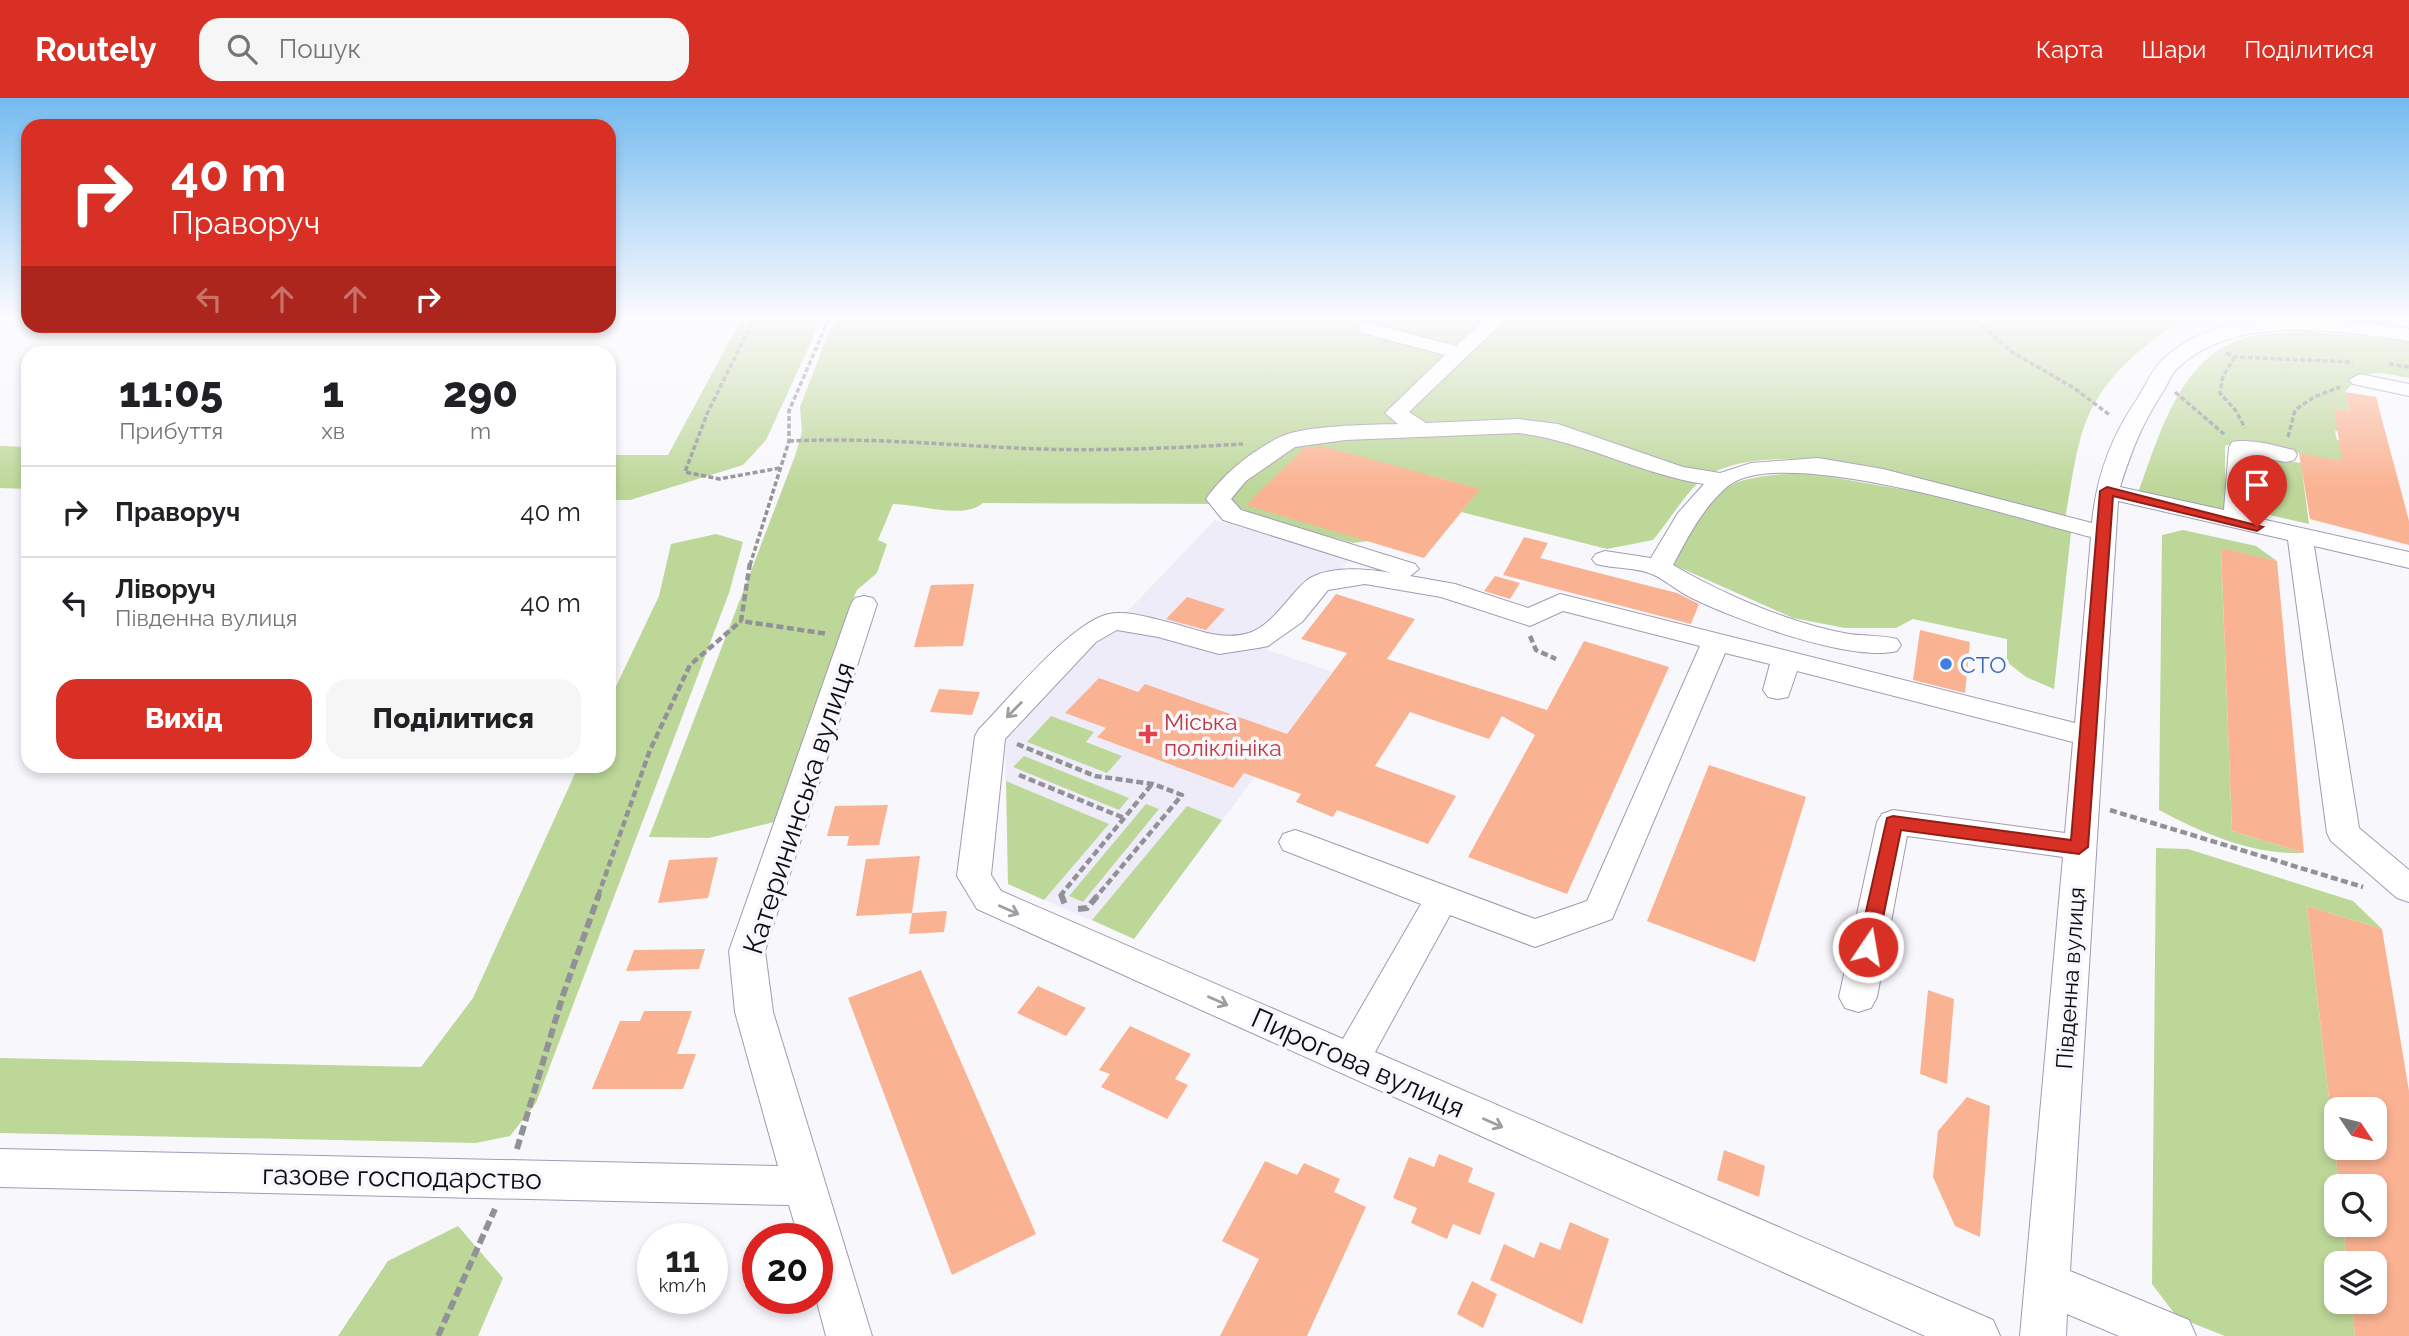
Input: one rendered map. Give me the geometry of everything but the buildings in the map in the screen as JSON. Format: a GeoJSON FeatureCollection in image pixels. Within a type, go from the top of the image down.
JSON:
{"type":"FeatureCollection","features":[{"type":"Feature","properties":{"kind":"street"},"geometry":{"type":"LineString","coordinates":[[1420,429],[1396,413],[1438,374]]}},
{"type":"Feature","properties":{"kind":"street","name":"Південна вулиця"},"geometry":{"type":"LineString","coordinates":[[2043,1336],[2107,491],[2128,429],[2164,374]]}},
{"type":"Feature","properties":{"kind":"street"},"geometry":{"type":"LineString","coordinates":[[2363,374],[2386,385],[2409,390]]}},
{"type":"Feature","properties":{"kind":"street"},"geometry":{"type":"LineString","coordinates":[[2088,736],[1560,602],[1530,618],[1446,590],[1398,564],[1232,515],[1218,499],[1238,476],[1289,441],[1345,433],[1518,426],[1558,431],[1679,473],[1720,480],[1751,470],[1818,465],[1883,476],[2104,533]]}},
{"type":"Feature","properties":{"kind":"street"},"geometry":{"type":"LineString","coordinates":[[2235,522],[2240,447],[2287,456]]}},
{"type":"Feature","properties":{"kind":"street"},"geometry":{"type":"LineString","coordinates":[[1659,567],[1687,518],[1720,480]]}},
{"type":"Feature","properties":{"kind":"street"},"geometry":{"type":"LineString","coordinates":[[2107,491],[2409,560]]}},
{"type":"Feature","properties":{"kind":"street"},"geometry":{"type":"LineString","coordinates":[[2300,537],[2343,833],[2409,888]]}},
{"type":"Feature","properties":{"kind":"street"},"geometry":{"type":"LineString","coordinates":[[1605,559],[1659,567],[1697,590],[1771,620],[1846,642],[1887,645]]}},
{"type":"Feature","properties":{"kind":"street","name":"Пирогова вулиця"},"geometry":{"type":"LineString","coordinates":[[1446,590],[1365,576],[1320,583],[1292,616],[1258,640],[1219,645],[1161,629],[1113,621],[1086,636],[990,736],[974,876],[989,900],[1977,1336]]}},
{"type":"Feature","properties":{"kind":"street","name":"Катерининська вулиця"},"geometry":{"type":"LineString","coordinates":[[849,1336],[754,1012],[747,951],[864,604]]}},
{"type":"Feature","properties":{"kind":"street"},"geometry":{"type":"LineString","coordinates":[[1295,842],[1535,933],[1600,910],[1716,642]]}},
{"type":"Feature","properties":{"kind":"street"},"geometry":{"type":"LineString","coordinates":[[1778,690],[1785,660]]}},
{"type":"Feature","properties":{"kind":"street"},"geometry":{"type":"LineString","coordinates":[[1858,998],[1893,822],[2079,847]]}},
{"type":"Feature","properties":{"kind":"street"},"geometry":{"type":"LineString","coordinates":[[1351,1060],[1442,898]]}},
{"type":"Feature","properties":{"kind":"street","name":"газове господарство"},"geometry":{"type":"LineString","coordinates":[[0,1168],[805,1186]]}},
{"type":"Feature","properties":{"kind":"street"},"geometry":{"type":"LineString","coordinates":[[2048,1284],[2173,1336]]}},
{"type":"Feature","properties":{"kind":"path"},"geometry":{"type":"LineString","coordinates":[[727,374],[707,414],[685,472],[719,478],[780,468]]}},
{"type":"Feature","properties":{"kind":"path"},"geometry":{"type":"LineString","coordinates":[[438,1336],[508,1180],[563,995],[650,750],[690,665],[741,621],[752,551],[789,441],[789,411],[805,374]]}},
{"type":"Feature","properties":{"kind":"path"},"geometry":{"type":"LineString","coordinates":[[2049,374],[2074,388],[2128,429]]}},
{"type":"Feature","properties":{"kind":"path"},"geometry":{"type":"LineString","coordinates":[[2159,381],[2189,401],[2240,447],[2245,428],[2220,393],[2223,374]]}},
{"type":"Feature","properties":{"kind":"path"},"geometry":{"type":"LineString","coordinates":[[2287,456],[2295,410],[2352,374]]}},
{"type":"Feature","properties":{"kind":"path"},"geometry":{"type":"LineString","coordinates":[[2384,374],[2386,385]]}},
{"type":"Feature","properties":{"kind":"path"},"geometry":{"type":"LineString","coordinates":[[789,441],[857,438],[1041,449],[1167,449],[1289,441]]}},
{"type":"Feature","properties":{"kind":"path"},"geometry":{"type":"LineString","coordinates":[[1530,618],[1530,634],[1535,650],[1556,659]]}},
{"type":"Feature","properties":{"kind":"path"},"geometry":{"type":"LineString","coordinates":[[741,621],[853,638]]}},
{"type":"Feature","properties":{"kind":"path"},"geometry":{"type":"LineString","coordinates":[[1025,735],[1016,744],[1096,776],[1153,784],[1182,796],[1087,908],[1066,909],[1060,895],[1153,784]]}},
{"type":"Feature","properties":{"kind":"path"},"geometry":{"type":"LineString","coordinates":[[1019,775],[1124,818]]}},
{"type":"Feature","properties":{"kind":"path"},"geometry":{"type":"LineString","coordinates":[[2082,802],[2371,889]]}},
{"type":"Feature","properties":{"kind":"shaded area","name":"Міська поліклініка"},"geometry":{"type":"Polygon","coordinates":[[[1215,520],[1351,558],[1267,650],[1333,672],[1134,939],[1008,884],[1005,739],[1215,520]]]}},
{"type":"Feature","properties":{"kind":"green space"},"geometry":{"type":"Polygon","coordinates":[[[712,374],[796,374],[766,440],[743,465],[630,500],[616,500],[616,455],[668,455],[712,374]]]}},
{"type":"Feature","properties":{"kind":"green space"},"geometry":{"type":"Polygon","coordinates":[[[813,374],[2116,374],[2101,393],[2084,427],[2065,518],[1818,459],[1751,462],[1719,470],[1693,488],[1653,540],[1607,549],[1461,512],[1479,489],[1426,474],[1368,541],[1353,543],[1268,520],[1230,504],[983,503],[975,508],[953,511],[893,504],[878,540],[887,544],[877,573],[857,590],[849,608],[778,821],[709,838],[649,837],[795,456],[802,432],[800,407],[813,374]]]}},
{"type":"Feature","properties":{"kind":"green space"},"geometry":{"type":"Polygon","coordinates":[[[2193,374],[2371,374],[2359,378],[2345,392],[2350,411],[2334,408],[2343,432],[2335,431],[2337,440],[2344,441],[2343,462],[2239,441],[2225,446],[2225,512],[2138,493],[2163,425],[2193,374]]]}},
{"type":"Feature","properties":{"kind":"green space"},"geometry":{"type":"Polygon","coordinates":[[[2385,374],[2409,374],[2409,378],[2385,374]]]}},
{"type":"Feature","properties":{"kind":"green space"},"geometry":{"type":"Polygon","coordinates":[[[0,446],[21,447],[21,489],[0,488],[0,446]]]}},
{"type":"Feature","properties":{"kind":"green space"},"geometry":{"type":"Polygon","coordinates":[[[2249,455],[2301,463],[2309,524],[2247,510],[2249,455]]]}},
{"type":"Feature","properties":{"kind":"green space"},"geometry":{"type":"Polygon","coordinates":[[[1802,472],[1929,494],[2071,532],[2054,689],[2026,677],[2007,662],[2007,639],[1913,619],[1896,628],[1845,628],[1793,618],[1674,565],[1697,520],[1721,491],[1748,479],[1802,472]]]}},
{"type":"Feature","properties":{"kind":"green space"},"geometry":{"type":"Polygon","coordinates":[[[2183,530],[2256,546],[2277,561],[2221,549],[2232,831],[2304,853],[2248,847],[2193,827],[2159,810],[2162,535],[2183,530]]]}},
{"type":"Feature","properties":{"kind":"green space"},"geometry":{"type":"Polygon","coordinates":[[[716,534],[743,542],[729,593],[536,1103],[510,1136],[476,1143],[0,1133],[0,1058],[421,1067],[473,998],[575,773],[616,773],[616,686],[659,596],[671,544],[716,534]]]}},
{"type":"Feature","properties":{"kind":"green space"},"geometry":{"type":"Polygon","coordinates":[[[1051,716],[1094,732],[1086,742],[1122,756],[1107,773],[1027,742],[1051,716]]]}},
{"type":"Feature","properties":{"kind":"green space"},"geometry":{"type":"Polygon","coordinates":[[[1024,756],[1129,798],[1119,810],[1013,767],[1024,756]]]}},
{"type":"Feature","properties":{"kind":"green space"},"geometry":{"type":"Polygon","coordinates":[[[1006,781],[1109,824],[1044,900],[1008,884],[1006,781]]]}},
{"type":"Feature","properties":{"kind":"green space"},"geometry":{"type":"Polygon","coordinates":[[[1146,804],[1159,809],[1083,902],[1069,896],[1146,804]]]}},
{"type":"Feature","properties":{"kind":"green space"},"geometry":{"type":"Polygon","coordinates":[[[1187,806],[1222,820],[1134,939],[1092,920],[1187,806]]]}},
{"type":"Feature","properties":{"kind":"green space"},"geometry":{"type":"Polygon","coordinates":[[[2156,848],[2188,849],[2353,901],[2382,929],[2307,906],[2329,1097],[2324,1097],[2324,1160],[2336,1160],[2338,1174],[2324,1174],[2324,1237],[2344,1237],[2346,1251],[2324,1251],[2324,1314],[2353,1314],[2355,1336],[2225,1336],[2177,1317],[2152,1284],[2156,848]]]}},
{"type":"Feature","properties":{"kind":"green space"},"geometry":{"type":"Polygon","coordinates":[[[458,1226],[503,1278],[478,1336],[338,1336],[388,1261],[458,1226]]]}},
{"type":"Feature","properties":{"kind":"place","name":"СТО"},"geometry":{"type":"Point","coordinates":[1946,664]}},
{"type":"Feature","properties":{"kind":"place","name":"Міська поліклініка"},"geometry":{"type":"Point","coordinates":[1148,734]}},
{"type":"Feature","properties":{"kind":"route"},"geometry":{"type":"LineString","coordinates":[[1868,947],[1893,822],[2079,847],[2107,491],[2257,527]]}}]}
